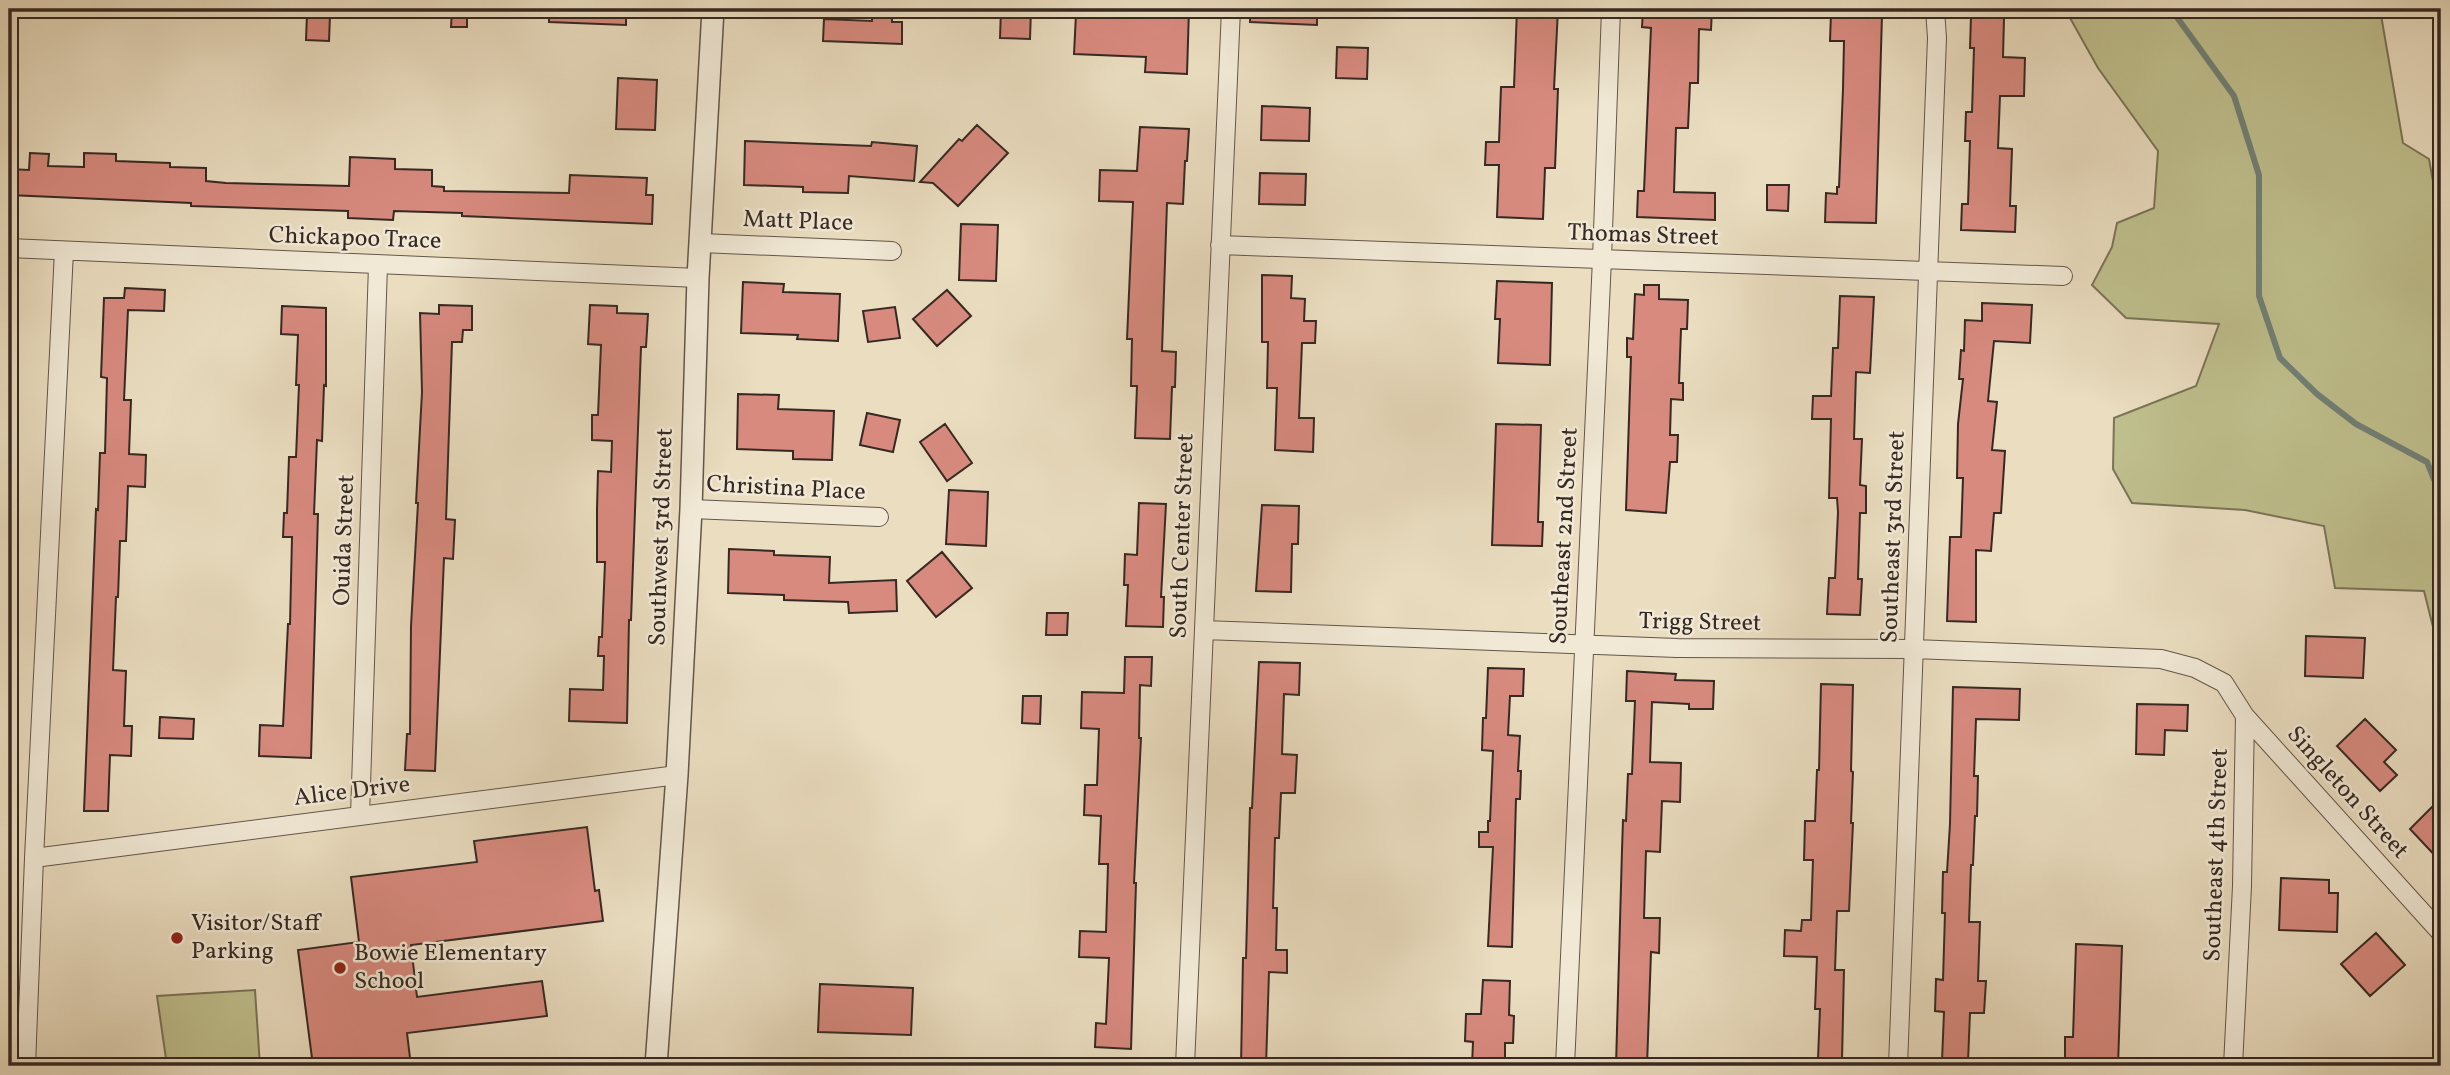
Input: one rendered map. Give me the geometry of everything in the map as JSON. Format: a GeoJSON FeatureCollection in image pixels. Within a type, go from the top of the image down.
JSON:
{"type":"FeatureCollection","features":[{"type":"Feature","properties":{"kind":"street","name":"Southwest 3rd Street"},"geometry":{"type":"LineString","coordinates":[[656,1066],[677,775],[691,509],[698,278],[713,9]]}},
{"type":"Feature","properties":{"kind":"street","name":"South Center Street"},"geometry":{"type":"LineString","coordinates":[[1185,1066],[1230,9]]}},
{"type":"Feature","properties":{"kind":"street","name":"Southeast 2nd Street"},"geometry":{"type":"LineString","coordinates":[[1565,1066],[1611,9]]}},
{"type":"Feature","properties":{"kind":"street","name":"Southeast 3rd Street"},"geometry":{"type":"LineString","coordinates":[[1898,1066],[1937,38],[1935,9]]}},
{"type":"Feature","properties":{"kind":"street","name":"Matt Place"},"geometry":{"type":"LineString","coordinates":[[701,243],[892,251]]}},
{"type":"Feature","properties":{"kind":"street","name":"Thomas Street"},"geometry":{"type":"LineString","coordinates":[[1220,244],[2063,276]]}},
{"type":"Feature","properties":{"kind":"street","name":"Chickapoo Trace"},"geometry":{"type":"LineString","coordinates":[[9,248],[698,278]]}},
{"type":"Feature","properties":{"kind":"street"},"geometry":{"type":"LineString","coordinates":[[26,1066],[64,251]]}},
{"type":"Feature","properties":{"kind":"street","name":"Ouida Street"},"geometry":{"type":"LineString","coordinates":[[360,816],[378,265]]}},
{"type":"Feature","properties":{"kind":"street","name":"Christina Place"},"geometry":{"type":"LineString","coordinates":[[691,509],[880,517]]}},
{"type":"Feature","properties":{"kind":"street","name":"Trigg Street"},"geometry":{"type":"LineString","coordinates":[[1204,631],[1677,648],[1914,649],[2161,659],[2195,668]]}},
{"type":"Feature","properties":{"kind":"street","name":"Southeast 4th Street"},"geometry":{"type":"LineString","coordinates":[[2195,668],[2224,683],[2245,716],[2242,886],[2233,1066]]}},
{"type":"Feature","properties":{"kind":"street","name":"Singleton Street"},"geometry":{"type":"LineString","coordinates":[[2245,716],[2441,933]]}},
{"type":"Feature","properties":{"kind":"street","name":"Alice Drive"},"geometry":{"type":"LineString","coordinates":[[34,858],[677,775]]}},
{"type":"Feature","properties":{"kind":"green space"},"geometry":{"type":"Polygon","coordinates":[[[2065,9],[2380,9],[2403,143],[2429,159],[2441,226],[2441,659],[2424,591],[2335,588],[2324,526],[2245,510],[2132,503],[2113,469],[2114,418],[2196,386],[2219,324],[2126,318],[2092,285],[2112,247],[2117,223],[2154,208],[2158,151],[2098,68],[2065,9]]]}},
{"type":"Feature","properties":{"kind":"green space"},"geometry":{"type":"Polygon","coordinates":[[[255,990],[260,1066],[167,1066],[157,996],[255,990]]]}},
{"type":"Feature","properties":{"kind":"building"},"geometry":{"type":"Polygon","coordinates":[[[452,9],[467,9],[467,27],[451,27],[452,9]]]}},
{"type":"Feature","properties":{"kind":"building"},"geometry":{"type":"Polygon","coordinates":[[[549,9],[626,9],[626,25],[549,22],[549,9]]]}},
{"type":"Feature","properties":{"kind":"building"},"geometry":{"type":"Polygon","coordinates":[[[1001,9],[1031,10],[1030,39],[1000,38],[1001,9]]]}},
{"type":"Feature","properties":{"kind":"building"},"geometry":{"type":"Polygon","coordinates":[[[1101,9],[1189,9],[1187,74],[1145,72],[1146,57],[1074,54],[1076,14],[1100,15],[1101,9]]]}},
{"type":"Feature","properties":{"kind":"building"},"geometry":{"type":"Polygon","coordinates":[[[1250,9],[1317,9],[1317,25],[1250,22],[1250,9]]]}},
{"type":"Feature","properties":{"kind":"building"},"geometry":{"type":"Polygon","coordinates":[[[1517,9],[1558,9],[1554,89],[1558,89],[1555,168],[1545,168],[1543,219],[1497,217],[1499,165],[1485,165],[1486,142],[1499,142],[1501,87],[1514,87],[1517,9]]]}},
{"type":"Feature","properties":{"kind":"building"},"geometry":{"type":"Polygon","coordinates":[[[1643,9],[1712,9],[1711,30],[1699,29],[1698,83],[1690,83],[1688,128],[1676,128],[1674,192],[1715,193],[1715,220],[1637,217],[1638,191],[1644,191],[1651,28],[1642,27],[1643,9]]]}},
{"type":"Feature","properties":{"kind":"building"},"geometry":{"type":"Polygon","coordinates":[[[872,10],[892,11],[892,22],[902,22],[902,44],[823,41],[824,19],[872,21],[872,10]]]}},
{"type":"Feature","properties":{"kind":"building"},"geometry":{"type":"Polygon","coordinates":[[[1831,13],[1882,15],[1876,223],[1825,222],[1826,193],[1837,194],[1839,187],[1843,89],[1844,41],[1830,41],[1831,13]]]}},
{"type":"Feature","properties":{"kind":"building"},"geometry":{"type":"Polygon","coordinates":[[[307,14],[330,15],[329,41],[306,40],[307,14]]]}},
{"type":"Feature","properties":{"kind":"building"},"geometry":{"type":"Polygon","coordinates":[[[1971,16],[2004,18],[2003,57],[2025,58],[2024,96],[2000,96],[1998,148],[2012,149],[2010,206],[2016,206],[2015,232],[1961,230],[1962,204],[1968,204],[1970,141],[1965,141],[1966,112],[1972,112],[1974,48],[1970,48],[1971,16]]]}},
{"type":"Feature","properties":{"kind":"building"},"geometry":{"type":"Polygon","coordinates":[[[1337,47],[1368,48],[1367,79],[1336,78],[1337,47]]]}},
{"type":"Feature","properties":{"kind":"building"},"geometry":{"type":"Polygon","coordinates":[[[618,78],[657,80],[655,130],[616,129],[618,78]]]}},
{"type":"Feature","properties":{"kind":"building"},"geometry":{"type":"Polygon","coordinates":[[[1262,106],[1310,108],[1309,141],[1261,140],[1262,106]]]}},
{"type":"Feature","properties":{"kind":"building"},"geometry":{"type":"Polygon","coordinates":[[[977,125],[1008,153],[958,206],[933,183],[920,182],[959,139],[962,141],[977,125]]]}},
{"type":"Feature","properties":{"kind":"building"},"geometry":{"type":"Polygon","coordinates":[[[1140,127],[1189,129],[1183,204],[1167,203],[1162,351],[1176,352],[1170,439],[1135,438],[1137,386],[1131,386],[1132,339],[1127,339],[1133,202],[1099,201],[1100,170],[1137,171],[1140,127]]]}},
{"type":"Feature","properties":{"kind":"building"},"geometry":{"type":"Polygon","coordinates":[[[745,141],[871,146],[872,142],[917,146],[914,181],[849,176],[848,193],[803,192],[803,187],[744,185],[745,141]]]}},
{"type":"Feature","properties":{"kind":"building"},"geometry":{"type":"Polygon","coordinates":[[[30,153],[49,154],[48,166],[84,167],[84,153],[116,154],[116,161],[170,163],[170,167],[206,168],[206,181],[226,183],[349,186],[350,157],[395,159],[395,169],[432,170],[432,186],[444,187],[444,191],[569,193],[570,175],[647,178],[646,195],[653,195],[652,224],[394,211],[393,220],[348,218],[348,211],[191,206],[191,203],[9,195],[9,169],[29,170],[30,153]]]}},
{"type":"Feature","properties":{"kind":"building"},"geometry":{"type":"Polygon","coordinates":[[[1260,173],[1306,174],[1305,205],[1259,204],[1260,173]]]}},
{"type":"Feature","properties":{"kind":"building"},"geometry":{"type":"Polygon","coordinates":[[[1767,185],[1789,185],[1788,211],[1767,210],[1767,185]]]}},
{"type":"Feature","properties":{"kind":"building"},"geometry":{"type":"Polygon","coordinates":[[[961,224],[998,225],[996,281],[959,280],[961,224]]]}},
{"type":"Feature","properties":{"kind":"building"},"geometry":{"type":"Polygon","coordinates":[[[1262,275],[1292,276],[1291,298],[1305,299],[1304,321],[1316,321],[1315,343],[1302,343],[1299,418],[1314,418],[1313,452],[1275,450],[1277,388],[1267,388],[1268,342],[1262,342],[1262,275]]]}},
{"type":"Feature","properties":{"kind":"building"},"geometry":{"type":"Polygon","coordinates":[[[1497,281],[1552,283],[1550,365],[1498,363],[1500,319],[1495,319],[1497,281]]]}},
{"type":"Feature","properties":{"kind":"building"},"geometry":{"type":"Polygon","coordinates":[[[743,282],[784,284],[783,292],[840,294],[838,341],[797,339],[798,335],[741,333],[743,282]]]}},
{"type":"Feature","properties":{"kind":"building"},"geometry":{"type":"Polygon","coordinates":[[[1644,285],[1659,285],[1659,299],[1688,300],[1687,329],[1681,329],[1679,383],[1683,383],[1683,400],[1671,399],[1670,435],[1678,435],[1677,462],[1670,462],[1666,513],[1626,510],[1631,357],[1627,357],[1627,338],[1633,339],[1635,294],[1644,295],[1644,285]]]}},
{"type":"Feature","properties":{"kind":"building"},"geometry":{"type":"Polygon","coordinates":[[[125,288],[165,290],[164,311],[128,310],[124,400],[131,400],[129,454],[146,455],[145,487],[128,486],[126,541],[120,541],[113,670],[126,671],[124,726],[132,726],[131,756],[110,755],[108,811],[84,811],[96,509],[98,510],[100,453],[105,453],[107,378],[101,377],[104,298],[124,298],[125,288]]]}},
{"type":"Feature","properties":{"kind":"building"},"geometry":{"type":"Polygon","coordinates":[[[947,290],[971,316],[937,346],[913,319],[947,290]]]}},
{"type":"Feature","properties":{"kind":"building"},"geometry":{"type":"Polygon","coordinates":[[[1840,296],[1874,297],[1870,373],[1856,372],[1854,439],[1862,439],[1860,485],[1866,486],[1866,513],[1860,513],[1860,615],[1827,614],[1829,578],[1835,578],[1838,512],[1837,498],[1829,498],[1831,419],[1812,419],[1813,396],[1831,396],[1833,348],[1838,348],[1840,296]]]}},
{"type":"Feature","properties":{"kind":"building"},"geometry":{"type":"Polygon","coordinates":[[[1982,303],[2032,305],[2030,343],[1994,341],[1988,401],[1997,402],[1992,450],[2005,451],[2001,513],[1994,513],[1991,551],[1976,550],[1976,622],[1947,621],[1950,537],[1961,537],[1963,478],[1957,478],[1958,424],[1963,379],[1959,379],[1961,350],[1964,351],[1965,320],[1982,321],[1982,303]]]}},
{"type":"Feature","properties":{"kind":"building"},"geometry":{"type":"Polygon","coordinates":[[[439,305],[472,306],[472,330],[463,330],[462,342],[452,342],[446,519],[455,520],[453,559],[444,558],[435,771],[405,770],[407,734],[410,734],[411,626],[422,392],[420,313],[439,314],[439,305]]]}},
{"type":"Feature","properties":{"kind":"building"},"geometry":{"type":"Polygon","coordinates":[[[590,305],[617,306],[617,313],[648,314],[646,347],[641,347],[627,723],[569,721],[570,689],[603,690],[604,656],[598,656],[599,637],[602,637],[605,562],[597,562],[598,471],[611,472],[612,441],[592,440],[592,415],[598,415],[601,345],[588,344],[590,305]]]}},
{"type":"Feature","properties":{"kind":"building"},"geometry":{"type":"Polygon","coordinates":[[[282,306],[326,308],[326,386],[324,385],[322,441],[317,440],[314,514],[318,514],[311,758],[259,756],[260,725],[283,726],[290,624],[292,537],[283,537],[284,513],[287,513],[289,457],[296,457],[298,335],[281,334],[282,306]]]}},
{"type":"Feature","properties":{"kind":"building"},"geometry":{"type":"Polygon","coordinates":[[[895,307],[900,338],[868,342],[863,311],[895,307]]]}},
{"type":"Feature","properties":{"kind":"building"},"geometry":{"type":"Polygon","coordinates":[[[738,394],[779,395],[778,409],[834,411],[832,460],[793,459],[793,451],[737,449],[738,394]]]}},
{"type":"Feature","properties":{"kind":"building"},"geometry":{"type":"Polygon","coordinates":[[[867,413],[900,420],[893,452],[860,445],[867,413]]]}},
{"type":"Feature","properties":{"kind":"building"},"geometry":{"type":"Polygon","coordinates":[[[945,424],[972,463],[947,481],[920,442],[945,424]]]}},
{"type":"Feature","properties":{"kind":"building"},"geometry":{"type":"Polygon","coordinates":[[[1496,424],[1541,425],[1538,522],[1543,522],[1542,546],[1492,545],[1496,424]]]}},
{"type":"Feature","properties":{"kind":"building"},"geometry":{"type":"Polygon","coordinates":[[[949,490],[988,492],[986,546],[946,544],[949,490]]]}},
{"type":"Feature","properties":{"kind":"building"},"geometry":{"type":"Polygon","coordinates":[[[1139,503],[1166,504],[1161,597],[1164,597],[1163,627],[1126,626],[1128,585],[1124,585],[1125,554],[1137,555],[1139,503]]]}},
{"type":"Feature","properties":{"kind":"building"},"geometry":{"type":"Polygon","coordinates":[[[1262,505],[1299,506],[1298,544],[1292,544],[1291,592],[1256,591],[1262,505]]]}},
{"type":"Feature","properties":{"kind":"building"},"geometry":{"type":"Polygon","coordinates":[[[729,549],[774,551],[774,555],[830,557],[829,583],[896,580],[897,611],[849,613],[848,602],[784,600],[784,595],[728,593],[729,549]]]}},
{"type":"Feature","properties":{"kind":"building"},"geometry":{"type":"Polygon","coordinates":[[[942,552],[972,588],[936,617],[907,581],[942,552]]]}},
{"type":"Feature","properties":{"kind":"building"},"geometry":{"type":"Polygon","coordinates":[[[1047,613],[1068,613],[1067,635],[1046,635],[1047,613]]]}},
{"type":"Feature","properties":{"kind":"building"},"geometry":{"type":"Polygon","coordinates":[[[2306,636],[2365,638],[2363,678],[2305,676],[2306,636]]]}},
{"type":"Feature","properties":{"kind":"building"},"geometry":{"type":"Polygon","coordinates":[[[1125,657],[1152,657],[1151,686],[1140,685],[1141,738],[1134,883],[1131,1049],[1095,1047],[1096,1023],[1106,1024],[1109,958],[1079,957],[1080,931],[1106,932],[1108,864],[1099,864],[1101,816],[1084,815],[1085,785],[1097,785],[1099,729],[1081,728],[1082,692],[1124,693],[1125,657]]]}},
{"type":"Feature","properties":{"kind":"building"},"geometry":{"type":"Polygon","coordinates":[[[1259,662],[1300,663],[1299,695],[1284,694],[1282,754],[1297,755],[1295,793],[1281,793],[1279,838],[1275,838],[1273,908],[1277,908],[1276,950],[1287,950],[1287,973],[1269,972],[1266,1066],[1241,1066],[1243,958],[1246,958],[1250,808],[1259,662]]]}},
{"type":"Feature","properties":{"kind":"building"},"geometry":{"type":"Polygon","coordinates":[[[1488,668],[1524,669],[1523,696],[1510,696],[1508,735],[1520,736],[1518,771],[1521,771],[1520,799],[1516,799],[1512,947],[1488,946],[1493,847],[1479,847],[1479,832],[1488,832],[1490,821],[1493,751],[1482,750],[1488,668]]]}},
{"type":"Feature","properties":{"kind":"building"},"geometry":{"type":"Polygon","coordinates":[[[1627,671],[1676,674],[1675,680],[1714,681],[1713,709],[1689,709],[1689,704],[1652,702],[1650,762],[1681,763],[1680,802],[1662,801],[1660,852],[1646,851],[1644,918],[1660,918],[1659,953],[1651,952],[1647,1066],[1616,1066],[1623,820],[1626,821],[1628,774],[1632,774],[1635,701],[1626,701],[1627,671]]]}},
{"type":"Feature","properties":{"kind":"building"},"geometry":{"type":"Polygon","coordinates":[[[1821,684],[1853,685],[1853,823],[1849,911],[1837,911],[1835,970],[1844,970],[1842,1060],[1818,1059],[1820,1009],[1815,1009],[1817,957],[1784,956],[1785,930],[1801,931],[1802,920],[1811,920],[1813,860],[1804,860],[1805,821],[1815,821],[1821,684]]]}},
{"type":"Feature","properties":{"kind":"building"},"geometry":{"type":"Polygon","coordinates":[[[1953,687],[2020,689],[2019,720],[1976,719],[1974,776],[1978,776],[1977,816],[1971,865],[1969,922],[1980,922],[1978,981],[1986,981],[1984,1013],[1970,1013],[1968,1062],[1942,1061],[1944,1012],[1935,1011],[1936,979],[1943,980],[1943,872],[1947,872],[1950,824],[1953,687]]]}},
{"type":"Feature","properties":{"kind":"building"},"geometry":{"type":"Polygon","coordinates":[[[1023,696],[1041,696],[1040,724],[1022,723],[1023,696]]]}},
{"type":"Feature","properties":{"kind":"building"},"geometry":{"type":"Polygon","coordinates":[[[2137,704],[2188,705],[2187,731],[2165,730],[2164,755],[2136,754],[2137,704]]]}},
{"type":"Feature","properties":{"kind":"building"},"geometry":{"type":"Polygon","coordinates":[[[160,717],[194,719],[193,739],[159,738],[160,717]]]}},
{"type":"Feature","properties":{"kind":"building"},"geometry":{"type":"Polygon","coordinates":[[[2365,719],[2396,750],[2384,762],[2397,775],[2380,791],[2337,746],[2365,719]]]}},
{"type":"Feature","properties":{"kind":"building"},"geometry":{"type":"Polygon","coordinates":[[[2433,806],[2441,815],[2441,862],[2410,829],[2433,806]]]}},
{"type":"Feature","properties":{"kind":"building"},"geometry":{"type":"Polygon","coordinates":[[[587,827],[595,891],[599,890],[603,921],[411,945],[417,997],[542,981],[547,1016],[407,1033],[411,1066],[313,1066],[298,950],[359,942],[351,877],[477,862],[474,841],[587,827]]]}},
{"type":"Feature","properties":{"kind":"building"},"geometry":{"type":"Polygon","coordinates":[[[2281,878],[2329,880],[2329,893],[2338,893],[2337,932],[2279,930],[2281,878]]]}},
{"type":"Feature","properties":{"kind":"building"},"geometry":{"type":"Polygon","coordinates":[[[2376,933],[2405,965],[2370,996],[2341,964],[2376,933]]]}},
{"type":"Feature","properties":{"kind":"building"},"geometry":{"type":"Polygon","coordinates":[[[2076,944],[2122,946],[2118,1066],[2065,1066],[2065,1037],[2073,1037],[2076,944]]]}},
{"type":"Feature","properties":{"kind":"building"},"geometry":{"type":"Polygon","coordinates":[[[1483,980],[1510,981],[1509,1015],[1514,1016],[1513,1043],[1505,1043],[1505,1066],[1472,1066],[1473,1042],[1465,1041],[1466,1014],[1481,1014],[1483,980]]]}},
{"type":"Feature","properties":{"kind":"building"},"geometry":{"type":"Polygon","coordinates":[[[820,984],[913,988],[911,1035],[818,1032],[820,984]]]}},
{"type":"Feature","properties":{"kind":"waterway"},"geometry":{"type":"LineString","coordinates":[[2171,9],[2234,96],[2259,175],[2259,296],[2280,358],[2317,394],[2356,424],[2427,462],[2441,497]]}},
{"type":"Feature","properties":{"kind":"place","name":"Visitor/Staff Parking"},"geometry":{"type":"Point","coordinates":[177,938]}},
{"type":"Feature","properties":{"kind":"place","name":"Bowie Elementary School"},"geometry":{"type":"Point","coordinates":[340,968]}}]}
